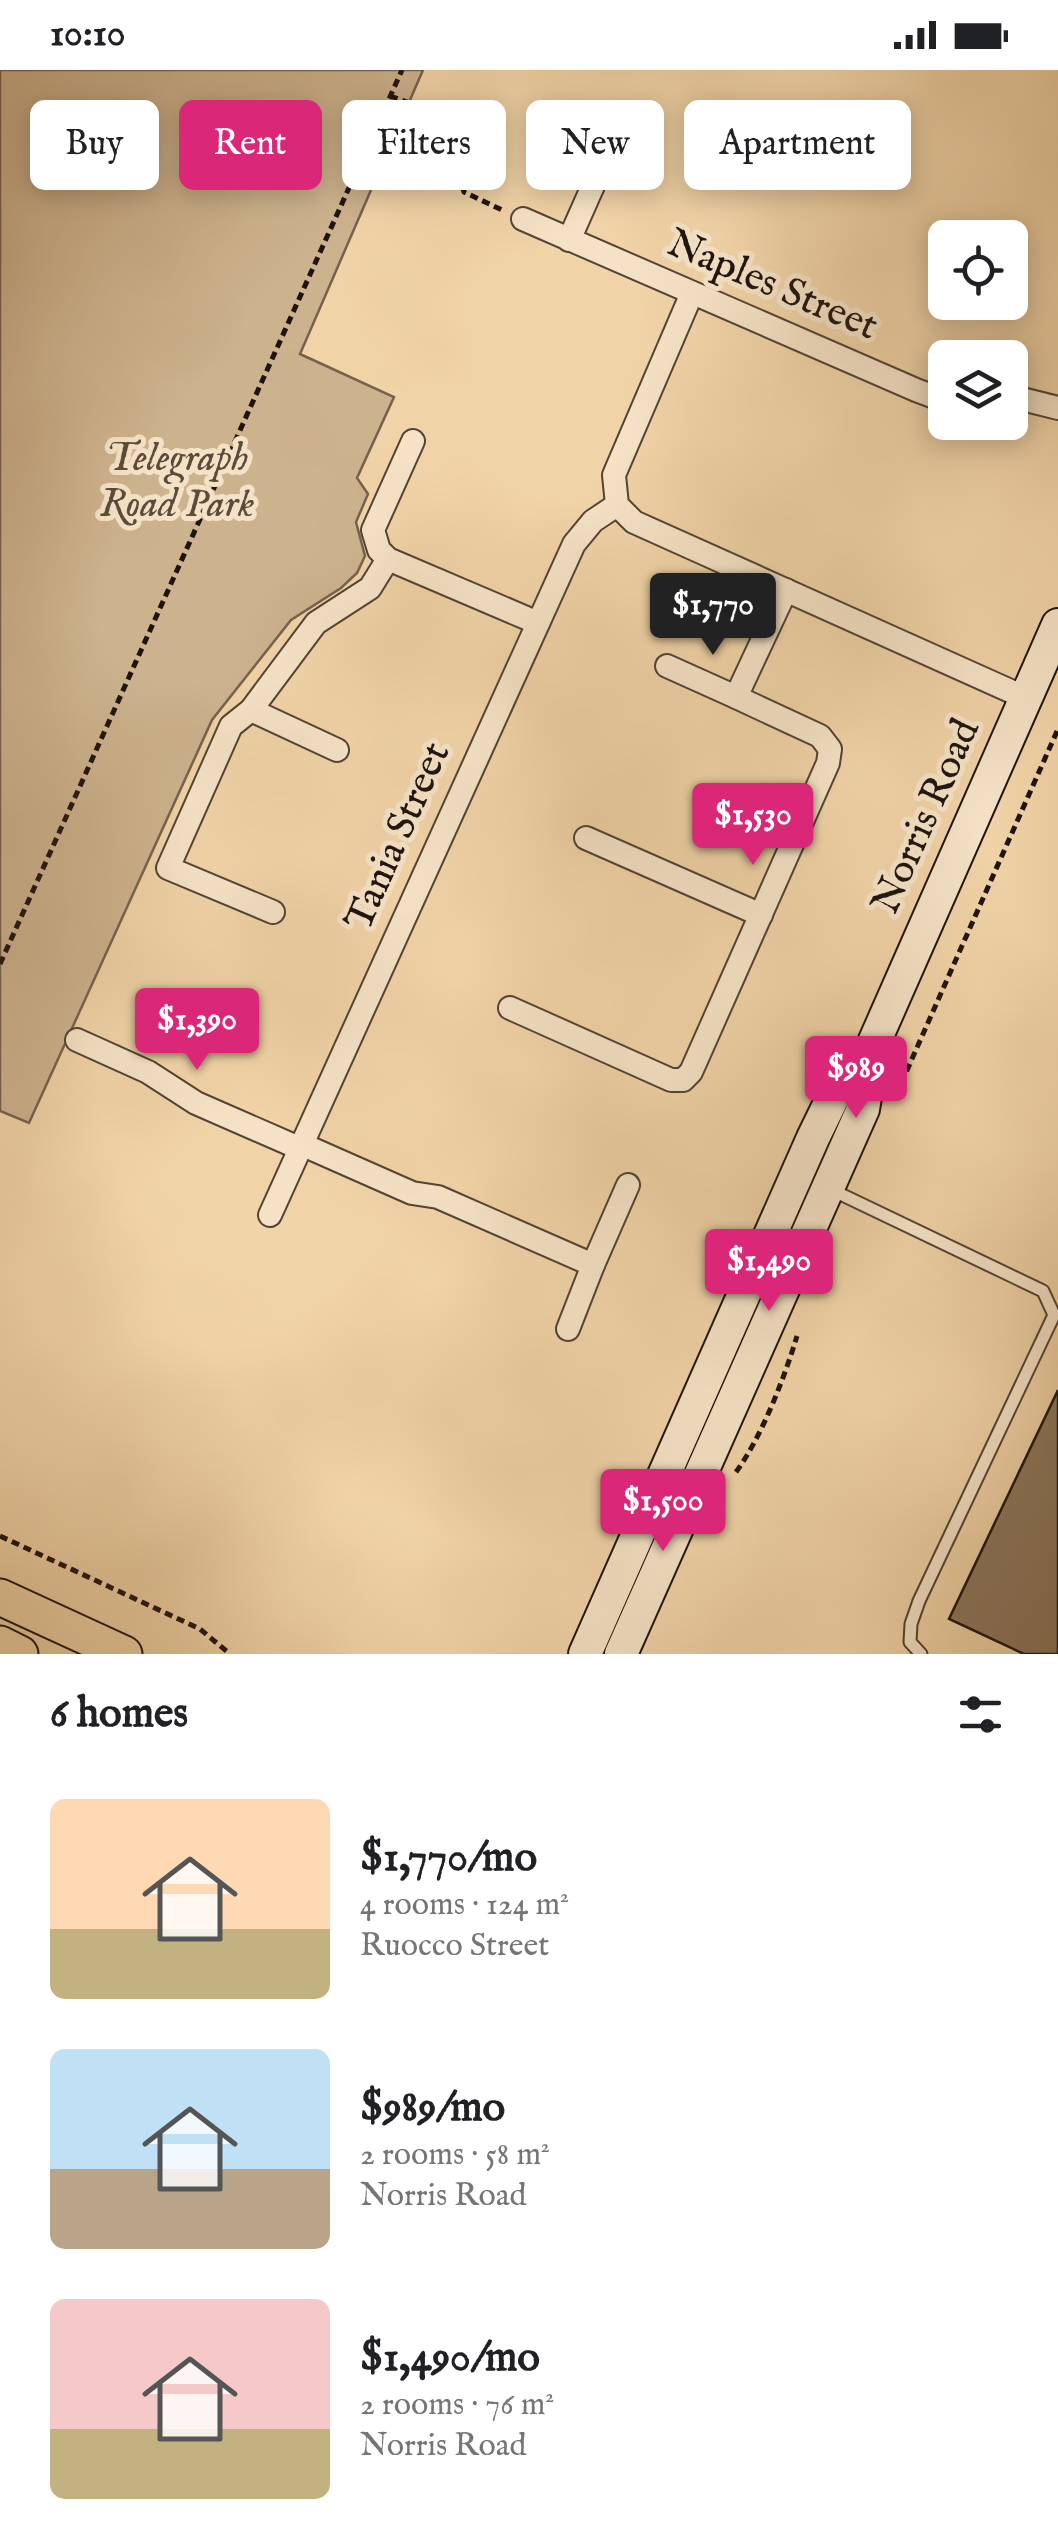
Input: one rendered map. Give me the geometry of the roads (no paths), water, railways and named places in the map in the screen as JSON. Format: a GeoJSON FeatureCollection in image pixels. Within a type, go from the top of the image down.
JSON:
{"type":"FeatureCollection","features":[{"type":"Feature","properties":{"kind":"main road","name":"Norris Road"},"geometry":{"type":"LineString","coordinates":[[584,1654],[833,1097],[874,1044],[1058,625]]}},
{"type":"Feature","properties":{"kind":"main road","name":"Norris Road"},"geometry":{"type":"LineString","coordinates":[[621,1654],[863,1109],[874,1044]]}},
{"type":"Feature","properties":{"kind":"main road"},"geometry":{"type":"LineString","coordinates":[[0,1597],[124,1654]]}},
{"type":"Feature","properties":{"kind":"main road"},"geometry":{"type":"LineString","coordinates":[[0,1644],[20,1654]]}},
{"type":"Feature","properties":{"kind":"street"},"geometry":{"type":"LineString","coordinates":[[569,240],[591,190]]}},
{"type":"Feature","properties":{"kind":"street","name":"Naples Street"},"geometry":{"type":"LineString","coordinates":[[523,219],[928,393]]}},
{"type":"Feature","properties":{"kind":"street"},"geometry":{"type":"LineString","coordinates":[[692,293],[614,474],[618,504],[634,522],[1026,698]]}},
{"type":"Feature","properties":{"kind":"street"},"geometry":{"type":"LineString","coordinates":[[1028,400],[1058,408]]}},
{"type":"Feature","properties":{"kind":"street"},"geometry":{"type":"LineString","coordinates":[[413,441],[373,530],[379,550],[388,559],[538,623]]}},
{"type":"Feature","properties":{"kind":"street","name":"Tania Street"},"geometry":{"type":"LineString","coordinates":[[270,1216],[574,544],[593,521],[618,504]]}},
{"type":"Feature","properties":{"kind":"street"},"geometry":{"type":"LineString","coordinates":[[273,912],[168,868],[231,726],[251,710],[316,623],[370,588],[388,559]]}},
{"type":"Feature","properties":{"kind":"street"},"geometry":{"type":"LineString","coordinates":[[736,697],[786,590]]}},
{"type":"Feature","properties":{"kind":"street"},"geometry":{"type":"LineString","coordinates":[[510,1008],[672,1080],[683,1080],[691,1072],[828,764],[830,749],[820,736],[667,666]]}},
{"type":"Feature","properties":{"kind":"street"},"geometry":{"type":"LineString","coordinates":[[251,710],[338,750]]}},
{"type":"Feature","properties":{"kind":"street"},"geometry":{"type":"LineString","coordinates":[[586,838],[761,915]]}},
{"type":"Feature","properties":{"kind":"street"},"geometry":{"type":"LineString","coordinates":[[77,1040],[148,1072],[196,1103],[412,1193],[438,1197],[593,1264]]}},
{"type":"Feature","properties":{"kind":"street"},"geometry":{"type":"LineString","coordinates":[[568,1329],[628,1185]]}},
{"type":"Feature","properties":{"kind":"lane"},"geometry":{"type":"LineString","coordinates":[[797,1174],[1058,1298]]}},
{"type":"Feature","properties":{"kind":"lane"},"geometry":{"type":"LineString","coordinates":[[921,1654],[910,1642],[911,1624],[1054,1315],[1043,1290]]}},
{"type":"Feature","properties":{"kind":"park label","name":"Telegraph Road Park"},"geometry":{"type":"Point","coordinates":[177,482]}}]}
